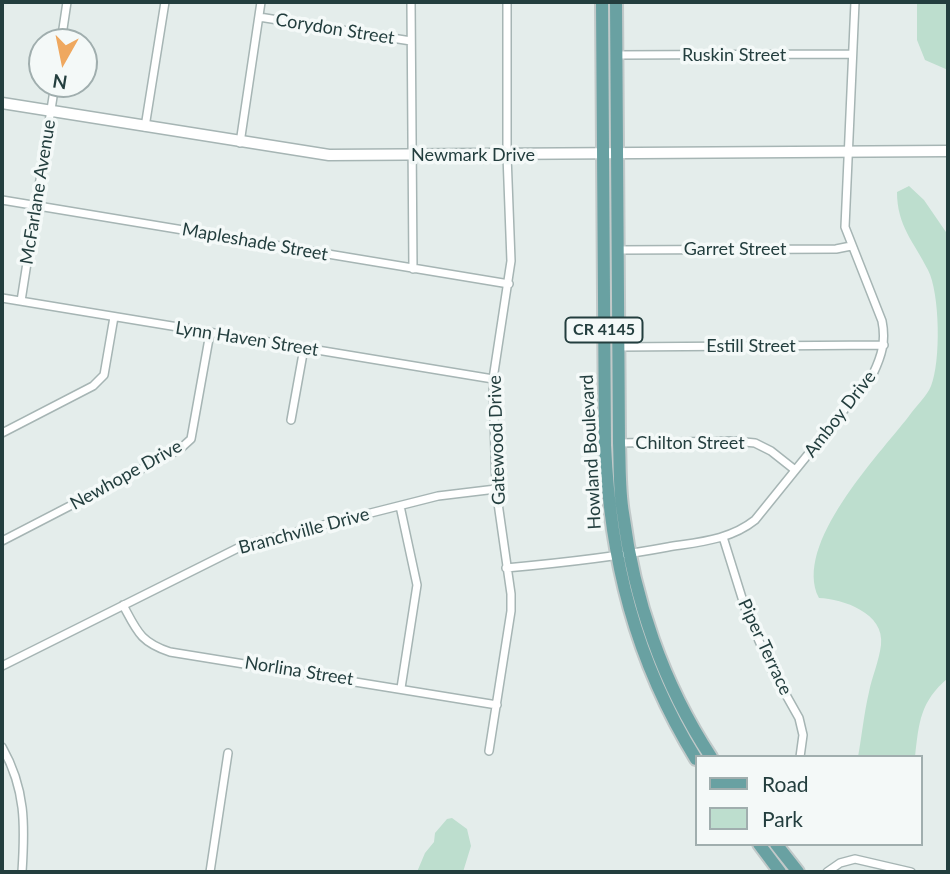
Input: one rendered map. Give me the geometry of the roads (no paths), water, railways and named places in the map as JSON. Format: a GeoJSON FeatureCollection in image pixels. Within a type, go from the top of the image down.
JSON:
{"type":"FeatureCollection","features":[{"type":"Feature","properties":{"kind":"main road","name":"Howland Boulevard"},"geometry":{"type":"LineString","coordinates":[[603,2],[617,250],[622,511],[648,625],[672,687],[710,755]]}},
{"type":"Feature","properties":{"kind":"main road","name":"Howland Boulevard"},"geometry":{"type":"LineString","coordinates":[[616,2],[610,154],[605,445],[607,495],[616,556],[635,628],[658,690],[694,755]]}},
{"type":"Feature","properties":{"kind":"main road"},"geometry":{"type":"LineString","coordinates":[[760,846],[780,872]]}},
{"type":"Feature","properties":{"kind":"main road"},"geometry":{"type":"LineString","coordinates":[[778,846],[799,872]]}},
{"type":"Feature","properties":{"kind":"street"},"geometry":{"type":"LineString","coordinates":[[63,28],[67,2]]}},
{"type":"Feature","properties":{"kind":"street"},"geometry":{"type":"LineString","coordinates":[[145,127],[165,2]]}},
{"type":"Feature","properties":{"kind":"street"},"geometry":{"type":"LineString","coordinates":[[240,143],[261,2]]}},
{"type":"Feature","properties":{"kind":"street"},"geometry":{"type":"LineString","coordinates":[[411,2],[413,269]]}},
{"type":"Feature","properties":{"kind":"street","name":"Gatewood Drive"},"geometry":{"type":"LineString","coordinates":[[489,751],[511,594],[496,489],[493,379],[511,261],[507,155],[507,2]]}},
{"type":"Feature","properties":{"kind":"street"},"geometry":{"type":"LineString","coordinates":[[855,2],[845,227],[881,321],[884,345]]}},
{"type":"Feature","properties":{"kind":"street","name":"Corydon Street"},"geometry":{"type":"LineString","coordinates":[[259,17],[411,41]]}},
{"type":"Feature","properties":{"kind":"street","name":"Ruskin Street"},"geometry":{"type":"LineString","coordinates":[[616,55],[852,54]]}},
{"type":"Feature","properties":{"kind":"street","name":"McFarlane Avenue"},"geometry":{"type":"LineString","coordinates":[[21,301],[52,98]]}},
{"type":"Feature","properties":{"kind":"street","name":"Newmark Drive"},"geometry":{"type":"LineString","coordinates":[[2,103],[240,143],[329,155],[948,151]]}},
{"type":"Feature","properties":{"kind":"street","name":"Mapleshade Street"},"geometry":{"type":"LineString","coordinates":[[2,200],[509,284]]}},
{"type":"Feature","properties":{"kind":"street","name":"Garret Street"},"geometry":{"type":"LineString","coordinates":[[617,250],[851,246]]}},
{"type":"Feature","properties":{"kind":"street","name":"Lynn Haven Street"},"geometry":{"type":"LineString","coordinates":[[2,298],[493,379]]}},
{"type":"Feature","properties":{"kind":"street"},"geometry":{"type":"LineString","coordinates":[[2,433],[93,386],[104,375],[114,317]]}},
{"type":"Feature","properties":{"kind":"street","name":"Newhope Drive"},"geometry":{"type":"LineString","coordinates":[[2,541],[180,449],[191,439],[210,333]]}},
{"type":"Feature","properties":{"kind":"street","name":"Amboy Drive"},"geometry":{"type":"LineString","coordinates":[[506,568],[630,555],[723,537],[742,530],[755,520],[873,374],[884,345]]}},
{"type":"Feature","properties":{"kind":"street","name":"Estill Street"},"geometry":{"type":"LineString","coordinates":[[618,347],[884,345]]}},
{"type":"Feature","properties":{"kind":"street"},"geometry":{"type":"LineString","coordinates":[[292,420],[304,348]]}},
{"type":"Feature","properties":{"kind":"street","name":"Chilton Street"},"geometry":{"type":"LineString","coordinates":[[619,443],[755,443],[771,451],[795,470]]}},
{"type":"Feature","properties":{"kind":"street","name":"Branchville Drive"},"geometry":{"type":"LineString","coordinates":[[2,666],[244,545],[439,496],[496,489]]}},
{"type":"Feature","properties":{"kind":"street"},"geometry":{"type":"LineString","coordinates":[[400,506],[417,585],[401,688]]}},
{"type":"Feature","properties":{"kind":"street","name":"Piper Terrace"},"geometry":{"type":"LineString","coordinates":[[723,537],[747,614],[772,670],[799,718],[803,735],[800,755]]}},
{"type":"Feature","properties":{"kind":"street","name":"Norlina Street"},"geometry":{"type":"LineString","coordinates":[[123,605],[141,638],[152,646],[170,652],[497,705]]}},
{"type":"Feature","properties":{"kind":"street"},"geometry":{"type":"LineString","coordinates":[[2,747],[18,787],[24,812],[22,872]]}},
{"type":"Feature","properties":{"kind":"street"},"geometry":{"type":"LineString","coordinates":[[210,872],[228,753]]}},
{"type":"Feature","properties":{"kind":"street"},"geometry":{"type":"LineString","coordinates":[[827,872],[840,863],[855,859],[911,872]]}}]}
